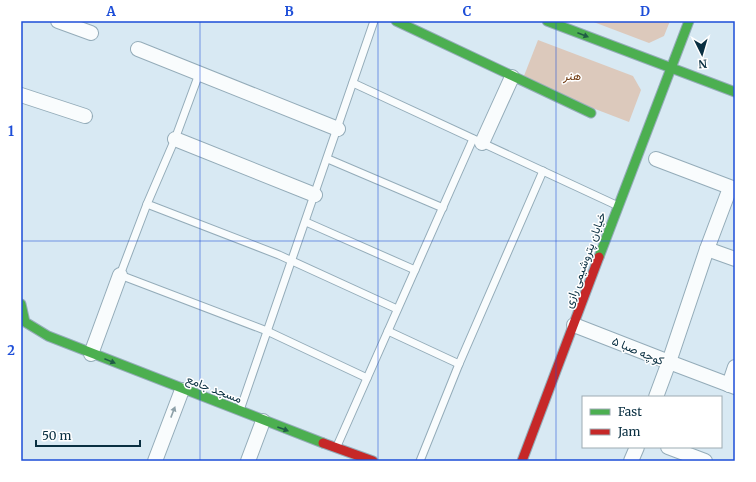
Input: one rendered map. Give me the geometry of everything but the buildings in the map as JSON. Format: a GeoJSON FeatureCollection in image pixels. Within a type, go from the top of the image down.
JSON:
{"type":"FeatureCollection","features":[{"type":"Feature","properties":{"kind":"street"},"geometry":{"type":"LineString","coordinates":[[58,21],[91,33]]}},
{"type":"Feature","properties":{"kind":"street"},"geometry":{"type":"LineString","coordinates":[[396,21],[591,113]]}},
{"type":"Feature","properties":{"kind":"street"},"geometry":{"type":"LineString","coordinates":[[547,21],[735,92]]}},
{"type":"Feature","properties":{"kind":"street","name":"خیابان پتروشیمی رازی"},"geometry":{"type":"LineString","coordinates":[[522,461],[689,21]]}},
{"type":"Feature","properties":{"kind":"street"},"geometry":{"type":"LineString","coordinates":[[138,50],[338,129]]}},
{"type":"Feature","properties":{"kind":"street"},"geometry":{"type":"LineString","coordinates":[[478,141],[512,77]]}},
{"type":"Feature","properties":{"kind":"street"},"geometry":{"type":"LineString","coordinates":[[21,96],[85,116]]}},
{"type":"Feature","properties":{"kind":"street"},"geometry":{"type":"LineString","coordinates":[[175,139],[315,195]]}},
{"type":"Feature","properties":{"kind":"street"},"geometry":{"type":"LineString","coordinates":[[656,159],[732,189],[707,249],[669,362],[732,386],[735,368]]}},
{"type":"Feature","properties":{"kind":"street"},"geometry":{"type":"LineString","coordinates":[[707,249],[735,259]]}},
{"type":"Feature","properties":{"kind":"street"},"geometry":{"type":"LineString","coordinates":[[91,354],[120,275]]}},
{"type":"Feature","properties":{"kind":"street","name":"مسجد جامع"},"geometry":{"type":"LineString","coordinates":[[21,304],[25,322],[48,336],[263,422],[373,461]]}},
{"type":"Feature","properties":{"kind":"street","name":"کوچه صبا ۵"},"geometry":{"type":"LineString","coordinates":[[574,325],[669,362],[656,396]]}},
{"type":"Feature","properties":{"kind":"street"},"geometry":{"type":"LineString","coordinates":[[155,461],[182,390]]}},
{"type":"Feature","properties":{"kind":"street"},"geometry":{"type":"LineString","coordinates":[[248,461],[263,422]]}},
{"type":"Feature","properties":{"kind":"street"},"geometry":{"type":"LineString","coordinates":[[631,461],[637,448]]}},
{"type":"Feature","properties":{"kind":"street"},"geometry":{"type":"LineString","coordinates":[[671,448],[705,461]]}},
{"type":"Feature","properties":{"kind":"lane"},"geometry":{"type":"LineString","coordinates":[[239,412],[328,159],[374,21]]}},
{"type":"Feature","properties":{"kind":"lane"},"geometry":{"type":"LineString","coordinates":[[199,74],[175,139],[147,204],[120,275],[267,331],[368,378]]}},
{"type":"Feature","properties":{"kind":"lane"},"geometry":{"type":"LineString","coordinates":[[354,83],[618,206]]}},
{"type":"Feature","properties":{"kind":"lane"},"geometry":{"type":"LineString","coordinates":[[336,448],[443,208],[478,141]]}},
{"type":"Feature","properties":{"kind":"lane"},"geometry":{"type":"LineString","coordinates":[[328,159],[443,208]]}},
{"type":"Feature","properties":{"kind":"lane"},"geometry":{"type":"LineString","coordinates":[[420,461],[459,364],[543,171]]}},
{"type":"Feature","properties":{"kind":"lane"},"geometry":{"type":"LineString","coordinates":[[147,204],[279,255],[397,309]]}},
{"type":"Feature","properties":{"kind":"lane"},"geometry":{"type":"LineString","coordinates":[[306,222],[415,270]]}},
{"type":"Feature","properties":{"kind":"lane"},"geometry":{"type":"LineString","coordinates":[[388,331],[459,364]]}},
{"type":"Feature","properties":{"kind":"green space"},"geometry":{"type":"Polygon","coordinates":[[[591,21],[670,21],[664,36],[649,43],[591,21]]]}},
{"type":"Feature","properties":{"kind":"green space","name":"هنر"},"geometry":{"type":"Polygon","coordinates":[[[538,40],[633,76],[641,90],[629,122],[522,81],[538,40]]]}},
{"type":"Feature","properties":{"kind":"traffic: fast"},"geometry":{"type":"LineString","coordinates":[[396,21],[591,113]]}},
{"type":"Feature","properties":{"kind":"traffic: fast"},"geometry":{"type":"LineString","coordinates":[[547,21],[735,92]]}},
{"type":"Feature","properties":{"kind":"traffic: fast"},"geometry":{"type":"LineString","coordinates":[[599,257],[689,21]]}},
{"type":"Feature","properties":{"kind":"traffic: fast"},"geometry":{"type":"LineString","coordinates":[[21,304],[25,322],[48,336],[323,443]]}},
{"type":"Feature","properties":{"kind":"traffic: jam"},"geometry":{"type":"LineString","coordinates":[[522,461],[599,257]]}},
{"type":"Feature","properties":{"kind":"traffic: jam"},"geometry":{"type":"LineString","coordinates":[[323,443],[373,461]]}}]}
